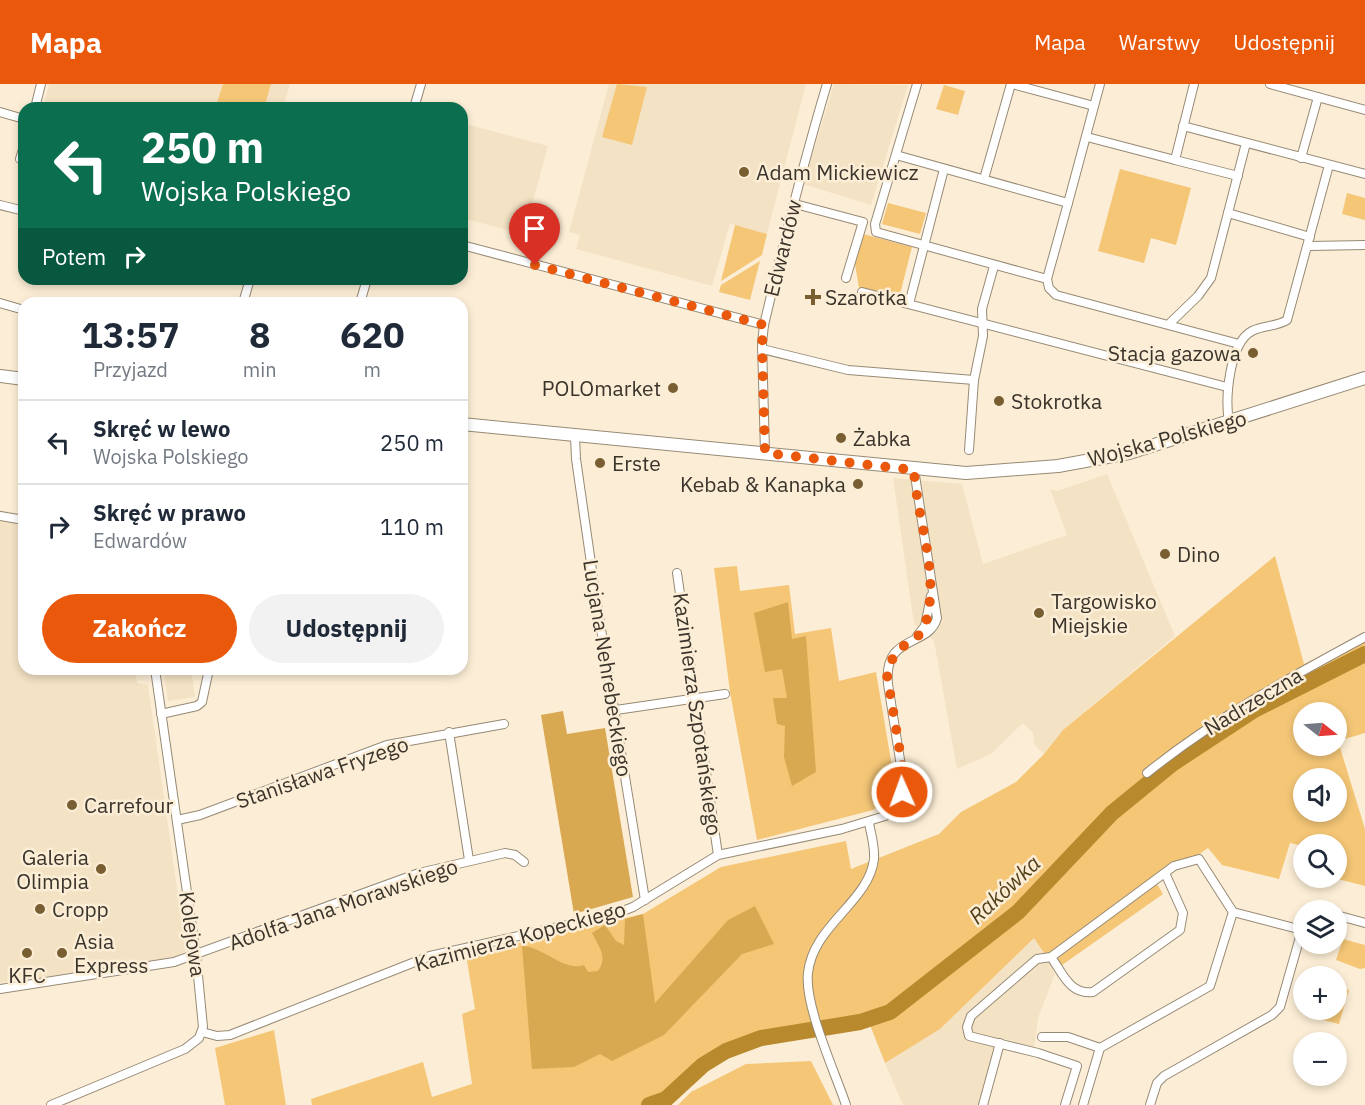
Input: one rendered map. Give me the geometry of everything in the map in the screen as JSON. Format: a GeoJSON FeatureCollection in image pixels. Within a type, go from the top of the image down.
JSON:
{"type":"FeatureCollection","features":[{"type":"Feature","properties":{"kind":"street"},"geometry":{"type":"LineString","coordinates":[[36,102],[41,84]]}},
{"type":"Feature","properties":{"kind":"street"},"geometry":{"type":"LineString","coordinates":[[416,102],[421,84]]}},
{"type":"Feature","properties":{"kind":"street","name":"Edwardów"},"geometry":{"type":"LineString","coordinates":[[765,453],[762,349],[764,325],[798,184],[827,84]]}},
{"type":"Feature","properties":{"kind":"street"},"geometry":{"type":"LineString","coordinates":[[917,84],[874,229],[879,234],[1047,279]]}},
{"type":"Feature","properties":{"kind":"street"},"geometry":{"type":"LineString","coordinates":[[984,179],[1011,84],[1094,106]]}},
{"type":"Feature","properties":{"kind":"street"},"geometry":{"type":"LineString","coordinates":[[1100,84],[1047,279],[1049,288],[1056,295],[1239,344]]}},
{"type":"Feature","properties":{"kind":"street"},"geometry":{"type":"LineString","coordinates":[[1175,160],[1194,84]]}},
{"type":"Feature","properties":{"kind":"street"},"geometry":{"type":"LineString","coordinates":[[1270,84],[1365,110]]}},
{"type":"Feature","properties":{"kind":"street"},"geometry":{"type":"LineString","coordinates":[[1301,158],[1318,98]]}},
{"type":"Feature","properties":{"kind":"street"},"geometry":{"type":"LineString","coordinates":[[0,112],[18,117]]}},
{"type":"Feature","properties":{"kind":"street"},"geometry":{"type":"LineString","coordinates":[[1183,126],[1365,174]]}},
{"type":"Feature","properties":{"kind":"street"},"geometry":{"type":"LineString","coordinates":[[1087,137],[1238,176]]}},
{"type":"Feature","properties":{"kind":"street"},"geometry":{"type":"LineString","coordinates":[[1169,324],[1198,296],[1211,278],[1245,143]]}},
{"type":"Feature","properties":{"kind":"street"},"geometry":{"type":"LineString","coordinates":[[896,155],[1068,203]]}},
{"type":"Feature","properties":{"kind":"street"},"geometry":{"type":"LineString","coordinates":[[1229,422],[1227,387],[1239,344],[1253,330],[1279,325],[1287,320],[1329,165]]}},
{"type":"Feature","properties":{"kind":"street"},"geometry":{"type":"LineString","coordinates":[[909,304],[944,170]]}},
{"type":"Feature","properties":{"kind":"street"},"geometry":{"type":"LineString","coordinates":[[795,204],[863,222],[846,278]]}},
{"type":"Feature","properties":{"kind":"street"},"geometry":{"type":"LineString","coordinates":[[0,205],[18,210]]}},
{"type":"Feature","properties":{"kind":"street"},"geometry":{"type":"LineString","coordinates":[[1228,213],[1309,241],[1365,245]]}},
{"type":"Feature","properties":{"kind":"street"},"geometry":{"type":"LineString","coordinates":[[468,246],[764,325]]}},
{"type":"Feature","properties":{"kind":"street"},"geometry":{"type":"LineString","coordinates":[[969,450],[974,380],[983,324],[982,309],[994,266]]}},
{"type":"Feature","properties":{"kind":"street"},"geometry":{"type":"LineString","coordinates":[[862,292],[1227,387]]}},
{"type":"Feature","properties":{"kind":"street"},"geometry":{"type":"LineString","coordinates":[[0,303],[18,308]]}},
{"type":"Feature","properties":{"kind":"street"},"geometry":{"type":"LineString","coordinates":[[762,349],[848,370],[974,380]]}},
{"type":"Feature","properties":{"kind":"street"},"geometry":{"type":"LineString","coordinates":[[0,376],[18,378]]}},
{"type":"Feature","properties":{"kind":"street","name":"Wojska Polskiego"},"geometry":{"type":"LineString","coordinates":[[468,425],[765,453],[914,470],[966,472],[1058,466],[1129,453],[1365,378]]}},
{"type":"Feature","properties":{"kind":"street","name":"Lucjana Nehrebeckiego"},"geometry":{"type":"LineString","coordinates":[[575,436],[583,510],[645,900]]}},
{"type":"Feature","properties":{"kind":"street"},"geometry":{"type":"LineString","coordinates":[[846,1105],[808,989],[810,964],[824,932],[862,887],[871,871],[874,852],[869,823],[892,809],[902,792],[904,776],[887,675],[890,662],[899,647],[917,637],[924,626],[932,592],[914,470]]}},
{"type":"Feature","properties":{"kind":"street"},"geometry":{"type":"LineString","coordinates":[[0,516],[18,519]]}},
{"type":"Feature","properties":{"kind":"street","name":"Kazimierza Szpotańskiego"},"geometry":{"type":"LineString","coordinates":[[677,573],[718,855]]}},
{"type":"Feature","properties":{"kind":"street","name":"Nadrzeczna"},"geometry":{"type":"LineString","coordinates":[[1147,773],[1182,744],[1236,708],[1365,637]]}},
{"type":"Feature","properties":{"kind":"street","name":"Kolejowa"},"geometry":{"type":"LineString","coordinates":[[156,675],[204,1016],[202,1032]]}},
{"type":"Feature","properties":{"kind":"street"},"geometry":{"type":"LineString","coordinates":[[161,714],[197,706],[202,702],[208,675]]}},
{"type":"Feature","properties":{"kind":"street"},"geometry":{"type":"LineString","coordinates":[[616,710],[725,694]]}},
{"type":"Feature","properties":{"kind":"street","name":"Stanisława Fryzego"},"geometry":{"type":"LineString","coordinates":[[177,820],[200,815],[387,745],[449,732],[504,724]]}},
{"type":"Feature","properties":{"kind":"street"},"geometry":{"type":"LineString","coordinates":[[449,732],[470,860]]}},
{"type":"Feature","properties":{"kind":"street","name":"Kazimierza Kopeckiego"},"geometry":{"type":"LineString","coordinates":[[202,1032],[230,1035],[430,956],[602,918],[626,910],[718,855],[869,823]]}},
{"type":"Feature","properties":{"kind":"street","name":"Adolfa Jana Morawskiego"},"geometry":{"type":"LineString","coordinates":[[0,988],[167,964],[379,886],[470,860],[505,853],[515,855],[524,862]]}},
{"type":"Feature","properties":{"kind":"street"},"geometry":{"type":"LineString","coordinates":[[1065,1105],[1077,1066],[969,1036],[967,1027],[971,1016],[1037,959],[1051,957],[1174,866],[1199,859],[1233,912],[1293,926]]}},
{"type":"Feature","properties":{"kind":"street"},"geometry":{"type":"LineString","coordinates":[[1051,957],[1072,989],[1082,993],[1093,992],[1180,930],[1183,913],[1165,873]]}},
{"type":"Feature","properties":{"kind":"street"},"geometry":{"type":"LineString","coordinates":[[1083,1105],[1100,1048],[1210,986],[1233,912]]}},
{"type":"Feature","properties":{"kind":"street"},"geometry":{"type":"LineString","coordinates":[[1347,918],[1365,923]]}},
{"type":"Feature","properties":{"kind":"street"},"geometry":{"type":"LineString","coordinates":[[1150,1105],[1157,1083],[1164,1076],[1276,1012],[1295,954]]}},
{"type":"Feature","properties":{"kind":"street"},"geometry":{"type":"LineString","coordinates":[[51,1105],[185,1049],[202,1032]]}},
{"type":"Feature","properties":{"kind":"street"},"geometry":{"type":"LineString","coordinates":[[1042,1037],[1068,1037],[1100,1048]]}},
{"type":"Feature","properties":{"kind":"street"},"geometry":{"type":"LineString","coordinates":[[983,1105],[1000,1043]]}},
{"type":"Feature","properties":{"kind":"shaded area"},"geometry":{"type":"Polygon","coordinates":[[[49,84],[290,84],[285,102],[44,102],[49,84]]]}},
{"type":"Feature","properties":{"kind":"shaded area"},"geometry":{"type":"Polygon","coordinates":[[[223,84],[271,84],[266,102],[217,102],[223,84]]]}},
{"type":"Feature","properties":{"kind":"shaded area"},"geometry":{"type":"Polygon","coordinates":[[[609,84],[806,84],[767,234],[730,224],[712,286],[576,249],[580,235],[569,232],[609,84]]]}},
{"type":"Feature","properties":{"kind":"shaded area"},"geometry":{"type":"Polygon","coordinates":[[[617,84],[647,87],[632,145],[602,137],[617,84]]]}},
{"type":"Feature","properties":{"kind":"shaded area"},"geometry":{"type":"Polygon","coordinates":[[[834,84],[908,85],[871,205],[803,184],[834,84]]]}},
{"type":"Feature","properties":{"kind":"shaded area"},"geometry":{"type":"Polygon","coordinates":[[[944,85],[965,91],[958,115],[936,109],[944,85]]]}},
{"type":"Feature","properties":{"kind":"shaded area"},"geometry":{"type":"Polygon","coordinates":[[[468,125],[548,146],[524,234],[468,220],[468,125]]]}},
{"type":"Feature","properties":{"kind":"shaded area"},"geometry":{"type":"Polygon","coordinates":[[[1120,169],[1191,188],[1176,245],[1151,238],[1144,263],[1098,251],[1120,169]]]}},
{"type":"Feature","properties":{"kind":"shaded area"},"geometry":{"type":"Polygon","coordinates":[[[1347,193],[1365,198],[1365,220],[1342,214],[1347,193]]]}},
{"type":"Feature","properties":{"kind":"shaded area"},"geometry":{"type":"Polygon","coordinates":[[[888,203],[926,213],[920,234],[882,224],[888,203]]]}},
{"type":"Feature","properties":{"kind":"shaded area"},"geometry":{"type":"Polygon","coordinates":[[[735,225],[767,234],[762,255],[721,281],[735,225]]]}},
{"type":"Feature","properties":{"kind":"shaded area"},"geometry":{"type":"Polygon","coordinates":[[[863,234],[912,247],[899,298],[859,288],[855,264],[863,234]]]}},
{"type":"Feature","properties":{"kind":"shaded area"},"geometry":{"type":"Polygon","coordinates":[[[760,261],[750,300],[719,292],[721,285],[760,261]]]}},
{"type":"Feature","properties":{"kind":"shaded area","name":"Targowisko Miejskie"},"geometry":{"type":"Polygon","coordinates":[[[1107,474],[1175,636],[1063,730],[1044,754],[1034,744],[1033,733],[1023,723],[991,754],[957,769],[934,641],[914,624],[893,478],[962,484],[983,564],[1067,535],[1050,489],[1057,491],[1107,474]]]}},
{"type":"Feature","properties":{"kind":"shaded area"},"geometry":{"type":"Polygon","coordinates":[[[0,510],[18,514],[18,675],[136,675],[137,683],[148,685],[186,951],[168,960],[0,983],[0,510]]]}},
{"type":"Feature","properties":{"kind":"shaded area"},"geometry":{"type":"Polygon","coordinates":[[[1275,556],[1304,664],[1365,634],[1365,733],[1347,738],[1347,702],[1293,702],[1293,756],[1343,756],[1346,768],[1293,768],[1293,822],[1347,822],[1347,770],[1365,829],[1365,886],[1347,881],[1347,834],[1293,834],[1293,844],[1290,843],[1279,879],[1222,865],[1208,848],[1157,884],[1163,894],[1055,970],[1034,938],[940,1029],[885,1063],[868,1020],[777,1036],[741,1045],[714,1058],[679,1088],[649,1105],[312,1105],[311,1099],[423,1062],[432,1097],[472,1084],[462,1014],[475,1009],[466,955],[643,914],[721,867],[846,841],[851,869],[939,834],[961,812],[1016,782],[1044,754],[1063,730],[1275,556]]]}},
{"type":"Feature","properties":{"kind":"shaded area"},"geometry":{"type":"Polygon","coordinates":[[[737,566],[740,591],[789,585],[795,634],[831,628],[839,681],[876,672],[894,778],[890,797],[873,810],[757,840],[730,692],[714,568],[737,566]]]}},
{"type":"Feature","properties":{"kind":"shaded area"},"geometry":{"type":"Polygon","coordinates":[[[788,602],[792,639],[806,636],[816,772],[792,786],[784,757],[785,726],[777,724],[773,698],[787,698],[782,669],[765,672],[754,613],[788,602]]]}},
{"type":"Feature","properties":{"kind":"shaded area"},"geometry":{"type":"Polygon","coordinates":[[[164,675],[192,675],[195,697],[168,701],[164,675]]]}},
{"type":"Feature","properties":{"kind":"shaded area"},"geometry":{"type":"Polygon","coordinates":[[[563,711],[567,734],[605,728],[633,897],[574,914],[541,715],[563,711]]]}},
{"type":"Feature","properties":{"kind":"shaded area"},"geometry":{"type":"Polygon","coordinates":[[[755,906],[774,944],[742,954],[664,1035],[612,1061],[600,1054],[574,1067],[532,1069],[522,946],[538,950],[568,965],[584,965],[588,972],[598,971],[602,957],[600,947],[592,933],[605,925],[616,941],[624,945],[625,919],[643,914],[655,1003],[728,920],[755,906]]]}},
{"type":"Feature","properties":{"kind":"shaded area"},"geometry":{"type":"Polygon","coordinates":[[[1034,937],[1055,974],[1038,1018],[1034,1048],[1002,1038],[983,1105],[903,1105],[885,1063],[940,1029],[1034,937]]]}},
{"type":"Feature","properties":{"kind":"shaded area"},"geometry":{"type":"Polygon","coordinates":[[[1347,940],[1365,945],[1365,968],[1360,969],[1336,960],[1338,954],[1347,954],[1347,940]]]}},
{"type":"Feature","properties":{"kind":"shaded area"},"geometry":{"type":"Polygon","coordinates":[[[1323,1020],[1340,1020],[1339,1024],[1323,1020]]]}},
{"type":"Feature","properties":{"kind":"shaded area"},"geometry":{"type":"Polygon","coordinates":[[[274,1030],[286,1105],[225,1105],[215,1048],[274,1030]]]}},
{"type":"Feature","properties":{"kind":"shaded area"},"geometry":{"type":"Polygon","coordinates":[[[811,1061],[833,1105],[678,1105],[691,1092],[746,1064],[811,1061]]]}},
{"type":"Feature","properties":{"kind":"waterway","name":"Rakówka"},"geometry":{"type":"LineString","coordinates":[[649,1105],[666,1099],[703,1065],[726,1051],[761,1038],[860,1022],[890,1012],[1018,912],[1112,813],[1172,764],[1254,710],[1365,654]]}},
{"type":"Feature","properties":{"kind":"place","name":"Adam Mickiewicz"},"geometry":{"type":"Point","coordinates":[744,172]}},
{"type":"Feature","properties":{"kind":"place","name":"Szarotka"},"geometry":{"type":"Point","coordinates":[813,297]}},
{"type":"Feature","properties":{"kind":"place","name":"Stacja gazowa"},"geometry":{"type":"Point","coordinates":[1253,353]}},
{"type":"Feature","properties":{"kind":"place","name":"POLOmarket"},"geometry":{"type":"Point","coordinates":[673,388]}},
{"type":"Feature","properties":{"kind":"place","name":"Stokrotka"},"geometry":{"type":"Point","coordinates":[999,401]}},
{"type":"Feature","properties":{"kind":"place","name":"Żabka"},"geometry":{"type":"Point","coordinates":[841,438]}},
{"type":"Feature","properties":{"kind":"place","name":"Erste"},"geometry":{"type":"Point","coordinates":[600,463]}},
{"type":"Feature","properties":{"kind":"place","name":"Kebab & Kanapka"},"geometry":{"type":"Point","coordinates":[858,484]}},
{"type":"Feature","properties":{"kind":"place","name":"Dino"},"geometry":{"type":"Point","coordinates":[1165,554]}},
{"type":"Feature","properties":{"kind":"place","name":"Targowisko Miejskie"},"geometry":{"type":"Point","coordinates":[1039,613]}},
{"type":"Feature","properties":{"kind":"place","name":"Carrefour"},"geometry":{"type":"Point","coordinates":[72,805]}},
{"type":"Feature","properties":{"kind":"place","name":"Galeria Olimpia"},"geometry":{"type":"Point","coordinates":[101,869]}},
{"type":"Feature","properties":{"kind":"place","name":"Cropp"},"geometry":{"type":"Point","coordinates":[40,909]}},
{"type":"Feature","properties":{"kind":"place","name":"KFC"},"geometry":{"type":"Point","coordinates":[27,953]}},
{"type":"Feature","properties":{"kind":"place","name":"Asia Express"},"geometry":{"type":"Point","coordinates":[62,953]}},
{"type":"Feature","properties":{"kind":"route"},"geometry":{"type":"LineString","coordinates":[[535,265],[764,325],[762,343],[765,453],[914,470],[932,592],[923,629],[917,637],[899,647],[890,662],[887,675],[904,776],[902,792]]}}]}
